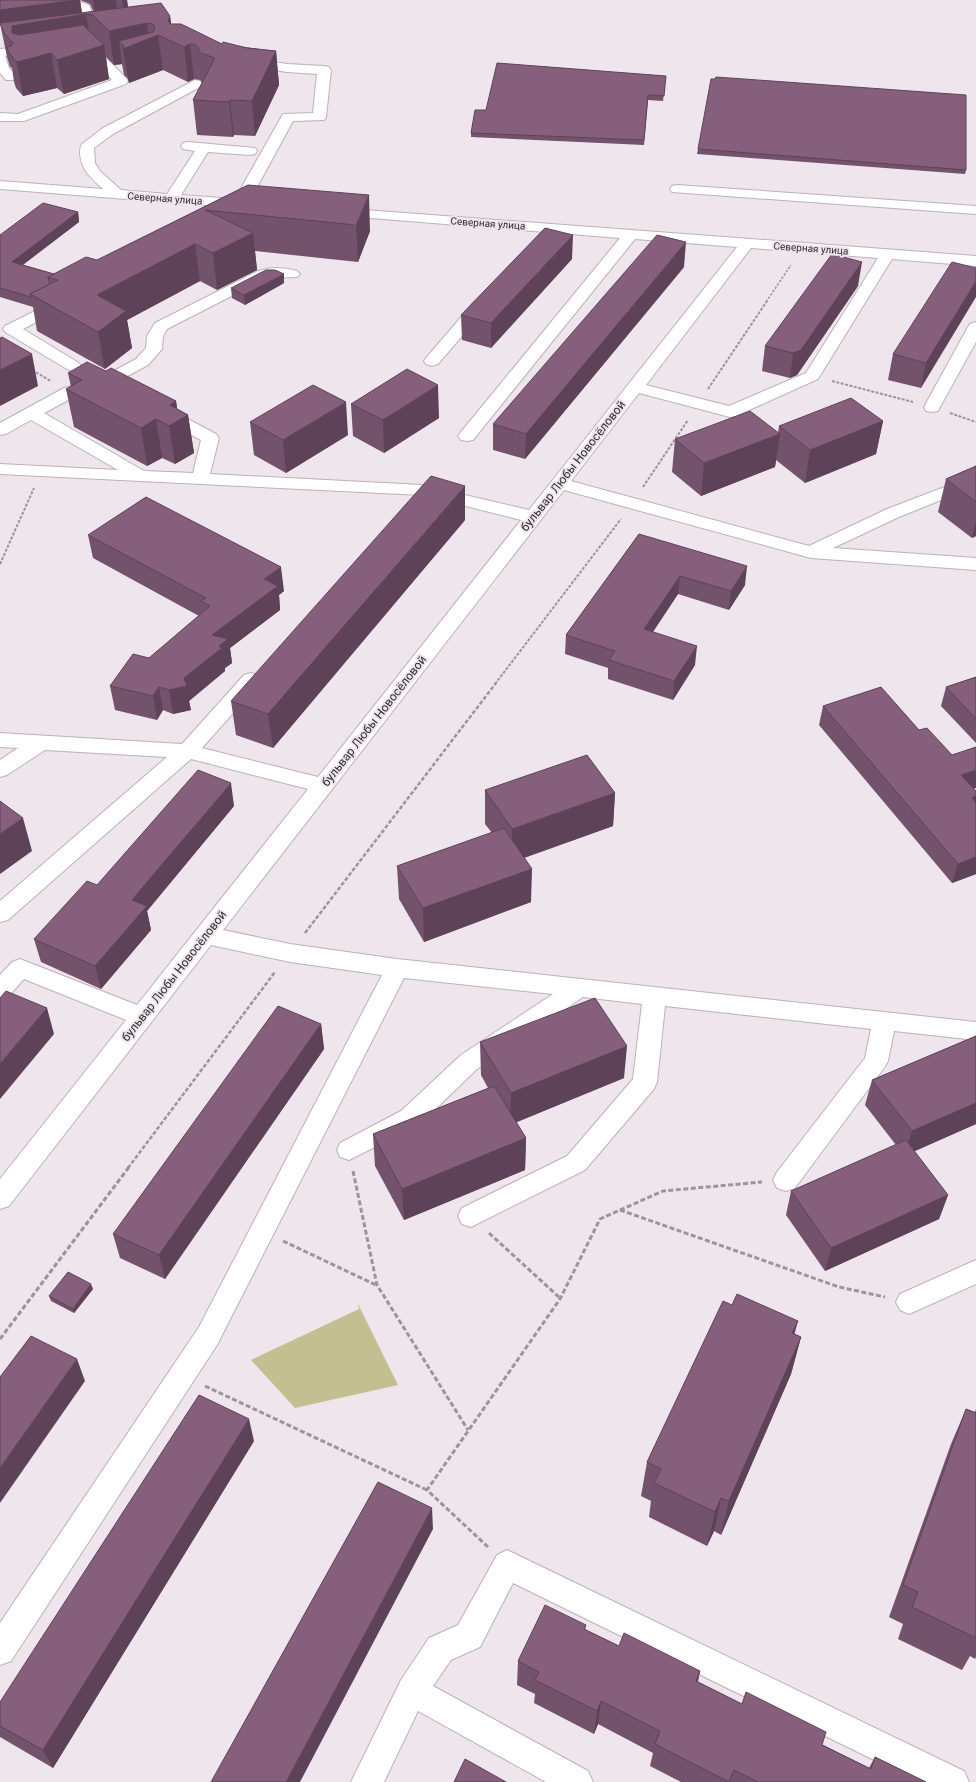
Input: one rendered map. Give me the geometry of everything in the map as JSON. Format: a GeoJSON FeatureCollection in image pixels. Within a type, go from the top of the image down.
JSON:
{"type":"FeatureCollection","features":[{"type":"Feature","properties":{"kind":"street"},"geometry":{"type":"LineString","coordinates":[[50,3],[72,3],[85,8],[92,30],[90,41]]}},
{"type":"Feature","properties":{"kind":"street"},"geometry":{"type":"LineString","coordinates":[[0,118],[19,118],[121,81],[119,70],[92,53],[74,50],[90,41],[105,39]]}},
{"type":"Feature","properties":{"kind":"street"},"geometry":{"type":"LineString","coordinates":[[0,53],[52,46]]}},
{"type":"Feature","properties":{"kind":"street"},"geometry":{"type":"LineString","coordinates":[[0,59],[3,69],[11,77]]}},
{"type":"Feature","properties":{"kind":"street"},"geometry":{"type":"LineString","coordinates":[[239,60],[287,68],[324,70],[319,117],[288,117],[240,204]]}},
{"type":"Feature","properties":{"kind":"street"},"geometry":{"type":"LineString","coordinates":[[117,194],[94,173],[88,163],[87,147],[108,131],[195,84]]}},
{"type":"Feature","properties":{"kind":"street"},"geometry":{"type":"LineString","coordinates":[[188,146],[250,151]]}},
{"type":"Feature","properties":{"kind":"street"},"geometry":{"type":"LineString","coordinates":[[171,199],[204,148]]}},
{"type":"Feature","properties":{"kind":"street","name":"Северная улица"},"geometry":{"type":"LineString","coordinates":[[0,186],[256,205]]}},
{"type":"Feature","properties":{"kind":"street"},"geometry":{"type":"LineString","coordinates":[[677,189],[976,210]]}},
{"type":"Feature","properties":{"kind":"street"},"geometry":{"type":"LineString","coordinates":[[198,218],[210,202]]}},
{"type":"Feature","properties":{"kind":"street","name":"Северная улица"},"geometry":{"type":"LineString","coordinates":[[325,211],[976,261]]}},
{"type":"Feature","properties":{"kind":"street"},"geometry":{"type":"LineString","coordinates":[[536,240],[546,228]]}},
{"type":"Feature","properties":{"kind":"street"},"geometry":{"type":"LineString","coordinates":[[467,436],[631,234]]}},
{"type":"Feature","properties":{"kind":"street","name":"бульвар Любы Новосёловой"},"geometry":{"type":"LineString","coordinates":[[0,1198],[747,244]]}},
{"type":"Feature","properties":{"kind":"street"},"geometry":{"type":"LineString","coordinates":[[635,387],[730,412],[812,376],[888,254]]}},
{"type":"Feature","properties":{"kind":"street"},"geometry":{"type":"LineString","coordinates":[[0,430],[70,392],[103,383],[142,362],[154,349],[155,336],[161,326],[263,274],[276,272],[292,274]]}},
{"type":"Feature","properties":{"kind":"street"},"geometry":{"type":"LineString","coordinates":[[432,361],[489,294]]}},
{"type":"Feature","properties":{"kind":"street"},"geometry":{"type":"LineString","coordinates":[[73,366],[11,329],[75,296]]}},
{"type":"Feature","properties":{"kind":"street"},"geometry":{"type":"LineString","coordinates":[[932,407],[976,327]]}},
{"type":"Feature","properties":{"kind":"street"},"geometry":{"type":"LineString","coordinates":[[103,383],[123,393]]}},
{"type":"Feature","properties":{"kind":"street"},"geometry":{"type":"LineString","coordinates":[[150,407],[210,438],[200,479]]}},
{"type":"Feature","properties":{"kind":"street"},"geometry":{"type":"LineString","coordinates":[[31,413],[141,476]]}},
{"type":"Feature","properties":{"kind":"street"},"geometry":{"type":"LineString","coordinates":[[0,469],[422,490],[533,517]]}},
{"type":"Feature","properties":{"kind":"street"},"geometry":{"type":"LineString","coordinates":[[811,552],[893,513],[976,480]]}},
{"type":"Feature","properties":{"kind":"street"},"geometry":{"type":"LineString","coordinates":[[560,483],[811,552],[976,564]]}},
{"type":"Feature","properties":{"kind":"street"},"geometry":{"type":"LineString","coordinates":[[406,508],[422,490]]}},
{"type":"Feature","properties":{"kind":"street"},"geometry":{"type":"LineString","coordinates":[[0,914],[187,751],[265,664]]}},
{"type":"Feature","properties":{"kind":"street"},"geometry":{"type":"LineString","coordinates":[[0,740],[187,751],[323,786]]}},
{"type":"Feature","properties":{"kind":"street"},"geometry":{"type":"LineString","coordinates":[[0,770],[40,743]]}},
{"type":"Feature","properties":{"kind":"street"},"geometry":{"type":"LineString","coordinates":[[206,935],[290,953],[397,968],[976,1031]]}},
{"type":"Feature","properties":{"kind":"street"},"geometry":{"type":"LineString","coordinates":[[0,990],[20,968],[142,1017]]}},
{"type":"Feature","properties":{"kind":"street"},"geometry":{"type":"LineString","coordinates":[[0,1650],[208,1336],[397,968]]}},
{"type":"Feature","properties":{"kind":"street"},"geometry":{"type":"LineString","coordinates":[[349,1150],[410,1118],[469,1062],[579,988]]}},
{"type":"Feature","properties":{"kind":"street"},"geometry":{"type":"LineString","coordinates":[[471,1216],[576,1163],[645,1082],[654,996]]}},
{"type":"Feature","properties":{"kind":"street"},"geometry":{"type":"LineString","coordinates":[[786,1180],[876,1061],[884,1021]]}},
{"type":"Feature","properties":{"kind":"street"},"geometry":{"type":"LineString","coordinates":[[909,1302],[976,1272]]}},
{"type":"Feature","properties":{"kind":"street"},"geometry":{"type":"LineString","coordinates":[[366,1782],[412,1691],[440,1649],[470,1636],[507,1565],[953,1782]]}},
{"type":"Feature","properties":{"kind":"street"},"geometry":{"type":"LineString","coordinates":[[412,1691],[578,1782]]}},
{"type":"Feature","properties":{"kind":"path"},"geometry":{"type":"LineString","coordinates":[[0,1339],[290,953],[633,503],[802,248]]}},
{"type":"Feature","properties":{"kind":"path"},"geometry":{"type":"LineString","coordinates":[[30,369],[70,392]]}},
{"type":"Feature","properties":{"kind":"path"},"geometry":{"type":"LineString","coordinates":[[812,376],[932,407],[976,422]]}},
{"type":"Feature","properties":{"kind":"path"},"geometry":{"type":"LineString","coordinates":[[0,564],[41,471]]}},
{"type":"Feature","properties":{"kind":"path"},"geometry":{"type":"LineString","coordinates":[[349,1150],[377,1285],[468,1430]]}},
{"type":"Feature","properties":{"kind":"path"},"geometry":{"type":"LineString","coordinates":[[427,1490],[560,1298],[600,1219],[663,1191],[786,1180]]}},
{"type":"Feature","properties":{"kind":"path"},"geometry":{"type":"LineString","coordinates":[[620,1210],[839,1287],[909,1302]]}},
{"type":"Feature","properties":{"kind":"path"},"geometry":{"type":"LineString","coordinates":[[471,1216],[560,1298]]}},
{"type":"Feature","properties":{"kind":"path"},"geometry":{"type":"LineString","coordinates":[[262,1231],[377,1285]]}},
{"type":"Feature","properties":{"kind":"path"},"geometry":{"type":"LineString","coordinates":[[182,1376],[427,1490],[507,1565]]}},
{"type":"Feature","properties":{"kind":"shaded area"},"geometry":{"type":"Polygon","coordinates":[[[357,1302],[398,1385],[295,1408],[251,1360],[359,1309],[357,1302]]]}},
{"type":"Feature","properties":{"kind":"building"},"geometry":{"type":"Polygon","coordinates":[[[0,0],[77,0],[0,10],[0,0]]]}},
{"type":"Feature","properties":{"kind":"building"},"geometry":{"type":"Polygon","coordinates":[[[161,3],[170,16],[168,20],[170,24],[181,24],[222,44],[223,42],[247,48],[276,51],[252,101],[230,100],[229,102],[193,100],[215,58],[198,52],[199,49],[196,45],[190,44],[184,47],[158,35],[123,49],[124,46],[119,41],[153,32],[155,27],[153,24],[147,23],[109,31],[93,15],[86,14],[12,26],[12,33],[19,35],[83,25],[104,45],[57,60],[51,53],[17,62],[9,53],[7,47],[11,46],[13,43],[4,33],[0,23],[161,3]]]}},
{"type":"Feature","properties":{"kind":"building"},"geometry":{"type":"Polygon","coordinates":[[[497,63],[666,76],[664,96],[648,95],[644,140],[471,133],[475,110],[486,110],[497,63]]]}},
{"type":"Feature","properties":{"kind":"building"},"geometry":{"type":"Polygon","coordinates":[[[716,77],[966,95],[966,170],[698,149],[711,79],[715,79],[716,77]]]}},
{"type":"Feature","properties":{"kind":"building"},"geometry":{"type":"Polygon","coordinates":[[[248,185],[369,195],[356,225],[205,210],[253,233],[213,253],[195,244],[97,295],[126,311],[98,332],[30,294],[58,280],[48,277],[86,257],[97,260],[248,185]]]}},
{"type":"Feature","properties":{"kind":"building"},"geometry":{"type":"Polygon","coordinates":[[[43,203],[78,212],[12,262],[54,274],[48,277],[50,284],[30,294],[31,297],[0,288],[0,235],[43,203]]]}},
{"type":"Feature","properties":{"kind":"building"},"geometry":{"type":"Polygon","coordinates":[[[545,228],[573,235],[491,323],[461,315],[545,228]]]}},
{"type":"Feature","properties":{"kind":"building"},"geometry":{"type":"Polygon","coordinates":[[[657,235],[686,242],[526,434],[493,424],[657,235]]]}},
{"type":"Feature","properties":{"kind":"building"},"geometry":{"type":"Polygon","coordinates":[[[832,254],[862,262],[801,350],[793,353],[765,346],[832,254]]]}},
{"type":"Feature","properties":{"kind":"building"},"geometry":{"type":"Polygon","coordinates":[[[952,262],[976,268],[976,281],[926,363],[893,354],[952,262]]]}},
{"type":"Feature","properties":{"kind":"building"},"geometry":{"type":"Polygon","coordinates":[[[266,270],[275,270],[284,274],[244,295],[231,288],[266,270]]]}},
{"type":"Feature","properties":{"kind":"building"},"geometry":{"type":"Polygon","coordinates":[[[2,337],[32,354],[0,370],[0,338],[2,337]]]}},
{"type":"Feature","properties":{"kind":"building"},"geometry":{"type":"Polygon","coordinates":[[[87,362],[106,371],[111,368],[176,401],[170,405],[188,415],[169,426],[156,419],[141,428],[66,389],[82,380],[68,373],[87,362]]]}},
{"type":"Feature","properties":{"kind":"building"},"geometry":{"type":"Polygon","coordinates":[[[407,369],[438,385],[383,420],[351,404],[407,369]]]}},
{"type":"Feature","properties":{"kind":"building"},"geometry":{"type":"Polygon","coordinates":[[[313,385],[346,402],[283,440],[250,422],[313,385]]]}},
{"type":"Feature","properties":{"kind":"building"},"geometry":{"type":"Polygon","coordinates":[[[851,398],[883,421],[810,450],[779,426],[851,398]]]}},
{"type":"Feature","properties":{"kind":"building"},"geometry":{"type":"Polygon","coordinates":[[[750,411],[780,434],[704,463],[675,439],[750,411]]]}},
{"type":"Feature","properties":{"kind":"building"},"geometry":{"type":"Polygon","coordinates":[[[976,466],[976,502],[946,479],[976,466]]]}},
{"type":"Feature","properties":{"kind":"building"},"geometry":{"type":"Polygon","coordinates":[[[431,476],[465,486],[268,714],[231,701],[431,476]]]}},
{"type":"Feature","properties":{"kind":"building"},"geometry":{"type":"Polygon","coordinates":[[[146,497],[281,567],[264,579],[278,586],[212,635],[228,639],[219,646],[222,648],[184,678],[187,686],[169,690],[159,687],[153,696],[110,686],[133,654],[149,658],[210,606],[201,601],[206,598],[88,535],[146,497]]]}},
{"type":"Feature","properties":{"kind":"building"},"geometry":{"type":"Polygon","coordinates":[[[639,534],[747,566],[731,591],[680,576],[644,629],[697,646],[674,681],[609,660],[615,651],[566,635],[639,534]]]}},
{"type":"Feature","properties":{"kind":"building"},"geometry":{"type":"Polygon","coordinates":[[[976,677],[976,719],[946,687],[976,677]]]}},
{"type":"Feature","properties":{"kind":"building"},"geometry":{"type":"Polygon","coordinates":[[[881,687],[919,730],[927,728],[952,755],[976,747],[976,770],[961,775],[976,791],[976,796],[972,798],[976,803],[976,857],[958,864],[823,706],[881,687]]]}},
{"type":"Feature","properties":{"kind":"building"},"geometry":{"type":"Polygon","coordinates":[[[587,755],[615,793],[512,829],[485,790],[587,755]]]}},
{"type":"Feature","properties":{"kind":"building"},"geometry":{"type":"Polygon","coordinates":[[[198,770],[231,783],[132,900],[147,906],[95,966],[34,939],[87,881],[97,885],[198,770]]]}},
{"type":"Feature","properties":{"kind":"building"},"geometry":{"type":"Polygon","coordinates":[[[0,801],[23,818],[0,834],[0,801]]]}},
{"type":"Feature","properties":{"kind":"building"},"geometry":{"type":"Polygon","coordinates":[[[504,828],[532,869],[423,908],[397,866],[504,828]]]}},
{"type":"Feature","properties":{"kind":"building"},"geometry":{"type":"Polygon","coordinates":[[[6,991],[47,1008],[0,1064],[0,998],[6,991]]]}},
{"type":"Feature","properties":{"kind":"building"},"geometry":{"type":"Polygon","coordinates":[[[595,998],[627,1046],[511,1093],[480,1042],[595,998]]]}},
{"type":"Feature","properties":{"kind":"building"},"geometry":{"type":"Polygon","coordinates":[[[278,1006],[321,1024],[159,1255],[113,1234],[278,1006]]]}},
{"type":"Feature","properties":{"kind":"building"},"geometry":{"type":"Polygon","coordinates":[[[976,1036],[976,1103],[912,1131],[872,1080],[976,1036]]]}},
{"type":"Feature","properties":{"kind":"building"},"geometry":{"type":"Polygon","coordinates":[[[494,1086],[526,1138],[402,1189],[373,1134],[494,1086]]]}},
{"type":"Feature","properties":{"kind":"building"},"geometry":{"type":"Polygon","coordinates":[[[906,1140],[948,1195],[831,1248],[791,1191],[906,1140]]]}},
{"type":"Feature","properties":{"kind":"building"},"geometry":{"type":"Polygon","coordinates":[[[68,1272],[91,1284],[73,1309],[49,1296],[68,1272]]]}},
{"type":"Feature","properties":{"kind":"building"},"geometry":{"type":"Polygon","coordinates":[[[737,1294],[798,1321],[792,1333],[801,1337],[729,1501],[721,1498],[715,1512],[654,1483],[661,1469],[647,1462],[723,1301],[732,1305],[737,1294]]]}},
{"type":"Feature","properties":{"kind":"building"},"geometry":{"type":"Polygon","coordinates":[[[31,1336],[77,1359],[0,1468],[0,1377],[31,1336]]]}},
{"type":"Feature","properties":{"kind":"building"},"geometry":{"type":"Polygon","coordinates":[[[199,1395],[249,1419],[43,1750],[0,1726],[0,1702],[199,1395]]]}},
{"type":"Feature","properties":{"kind":"building"},"geometry":{"type":"Polygon","coordinates":[[[966,1409],[976,1413],[976,1638],[912,1607],[918,1592],[903,1585],[966,1409]]]}},
{"type":"Feature","properties":{"kind":"building"},"geometry":{"type":"Polygon","coordinates":[[[378,1482],[432,1508],[286,1782],[211,1782],[378,1482]]]}},
{"type":"Feature","properties":{"kind":"building"},"geometry":{"type":"Polygon","coordinates":[[[545,1605],[586,1625],[584,1629],[619,1646],[624,1633],[700,1671],[696,1681],[742,1704],[746,1692],[826,1732],[822,1745],[871,1769],[875,1757],[926,1782],[758,1782],[734,1770],[729,1782],[655,1744],[660,1731],[601,1701],[597,1711],[535,1680],[539,1672],[518,1661],[545,1605]]]}},
{"type":"Feature","properties":{"kind":"building"},"geometry":{"type":"Polygon","coordinates":[[[465,1759],[506,1782],[454,1782],[465,1759]]]}}]}
